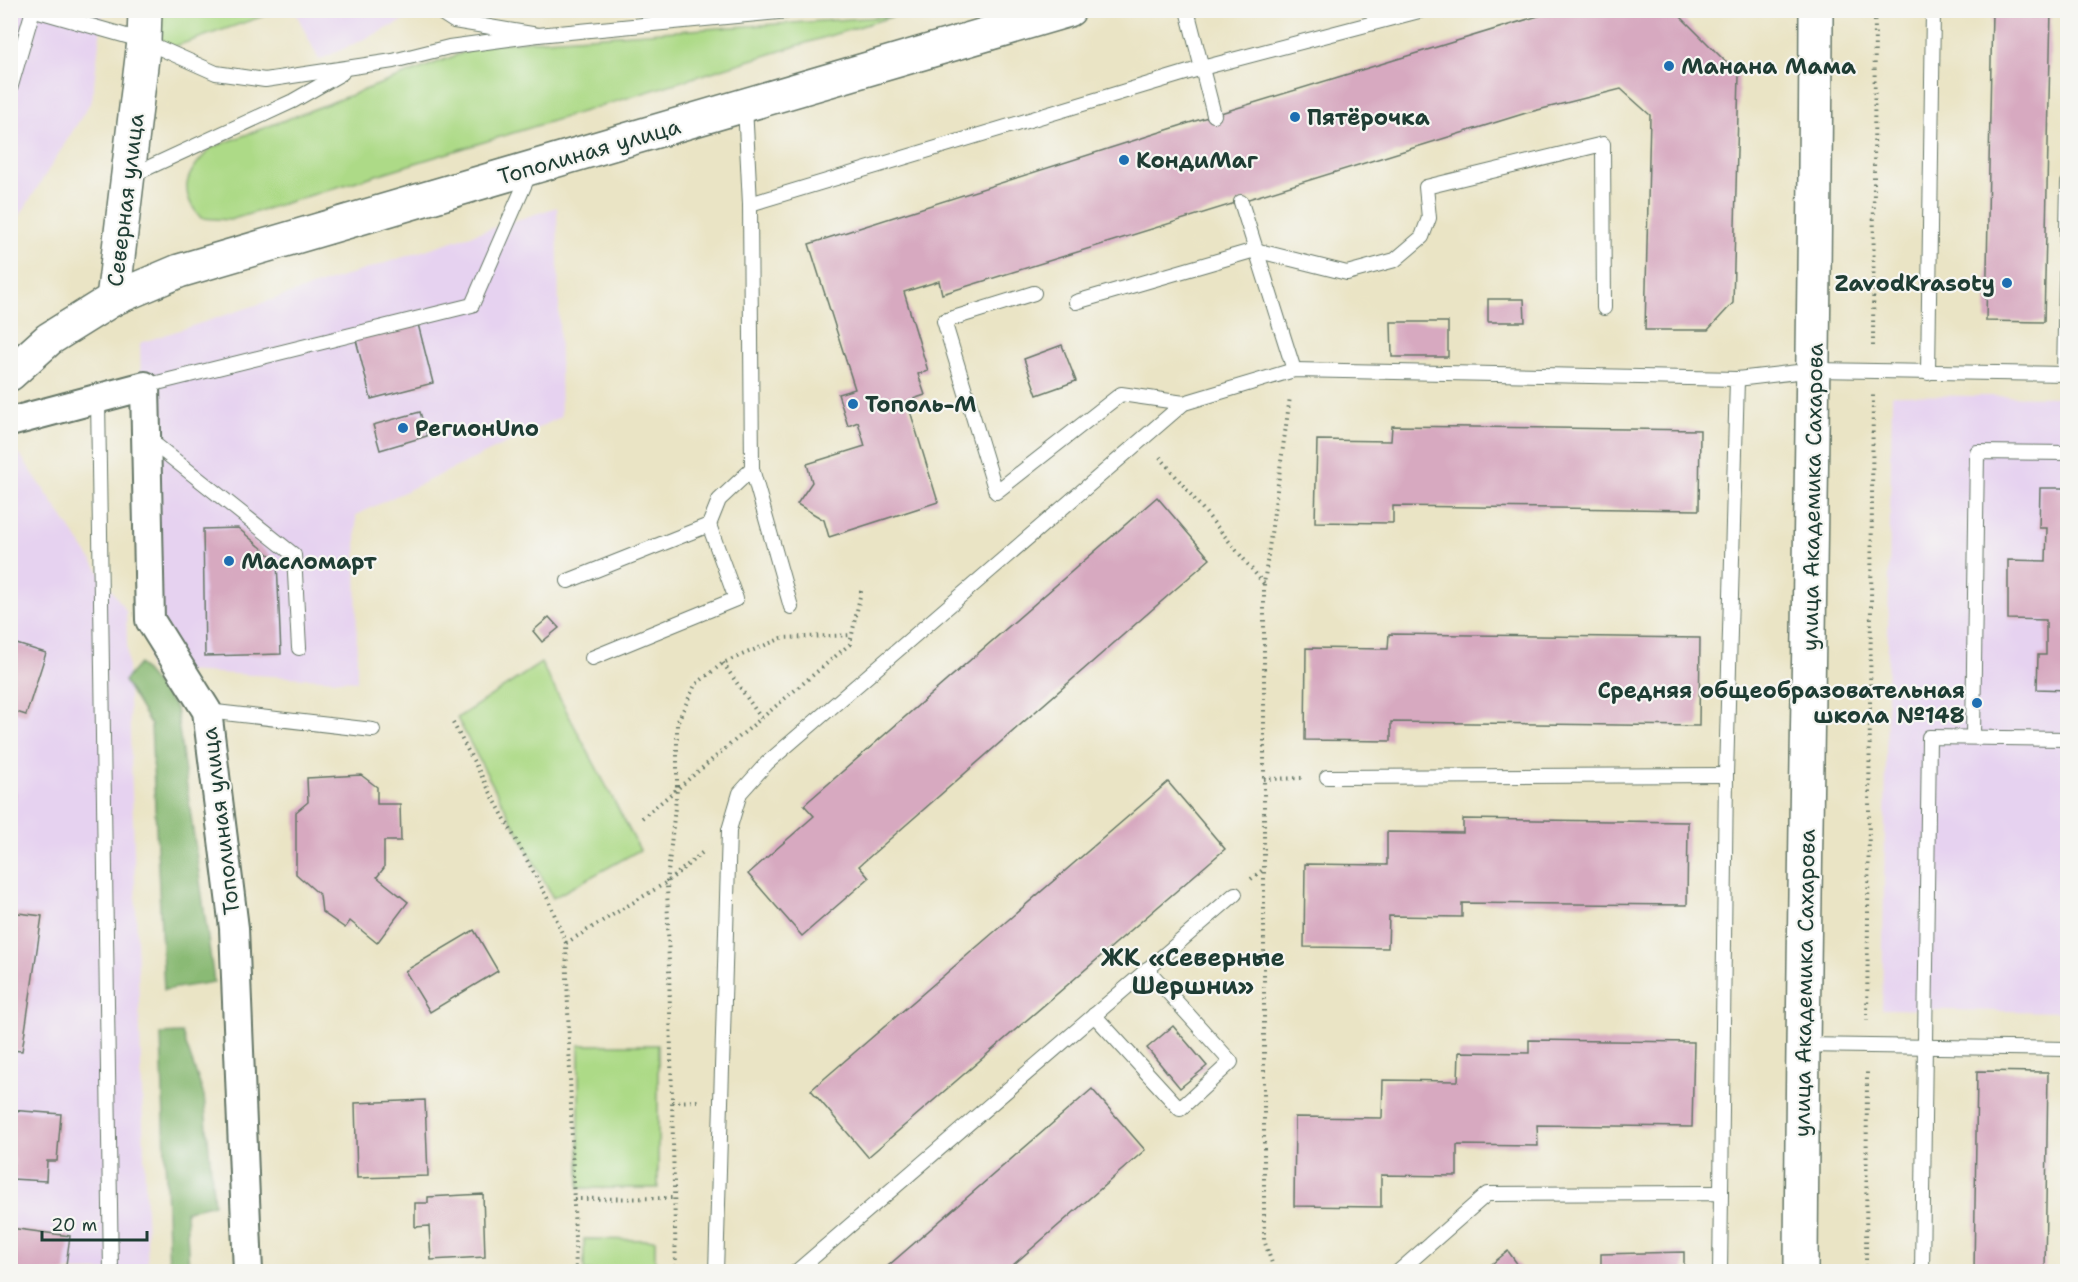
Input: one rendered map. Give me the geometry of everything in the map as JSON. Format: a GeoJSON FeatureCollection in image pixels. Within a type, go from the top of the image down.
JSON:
{"type":"FeatureCollection","features":[{"type":"Feature","properties":{"kind":"street","name":"Тополиная улица"},"geometry":{"type":"LineString","coordinates":[[113,299],[179,271],[1068,10]]}},
{"type":"Feature","properties":{"kind":"street","name":"улица Академика Сахарова"},"geometry":{"type":"LineString","coordinates":[[1801,1272],[1802,1045],[1815,370],[1816,10]]}},
{"type":"Feature","properties":{"kind":"street","name":"Северная улица"},"geometry":{"type":"LineString","coordinates":[[10,374],[49,339],[113,299],[144,26]]}},
{"type":"Feature","properties":{"kind":"street","name":"Тополиная улица"},"geometry":{"type":"LineString","coordinates":[[145,386],[150,620],[207,711],[234,928],[248,1272]]}},
{"type":"Feature","properties":{"kind":"street"},"geometry":{"type":"LineString","coordinates":[[10,422],[145,386]]}},
{"type":"Feature","properties":{"kind":"lane"},"geometry":{"type":"LineString","coordinates":[[10,89],[13,71],[34,10],[144,26],[216,73],[265,80],[349,69],[449,47],[538,35],[800,10]]}},
{"type":"Feature","properties":{"kind":"lane"},"geometry":{"type":"LineString","coordinates":[[437,10],[454,21],[538,35]]}},
{"type":"Feature","properties":{"kind":"lane"},"geometry":{"type":"LineString","coordinates":[[1187,10],[1214,115]]}},
{"type":"Feature","properties":{"kind":"lane"},"geometry":{"type":"LineString","coordinates":[[750,204],[1202,68],[1423,10]]}},
{"type":"Feature","properties":{"kind":"lane"},"geometry":{"type":"LineString","coordinates":[[1928,373],[1933,10]]}},
{"type":"Feature","properties":{"kind":"lane"},"geometry":{"type":"LineString","coordinates":[[127,177],[282,106],[349,69]]}},
{"type":"Feature","properties":{"kind":"lane"},"geometry":{"type":"LineString","coordinates":[[745,106],[750,204],[752,469],[791,607]]}},
{"type":"Feature","properties":{"kind":"lane"},"geometry":{"type":"LineString","coordinates":[[1076,302],[1256,249],[1347,273],[1395,260],[1422,237],[1429,218],[1426,187],[1603,144],[1604,308]]}},
{"type":"Feature","properties":{"kind":"lane"},"geometry":{"type":"LineString","coordinates":[[145,386],[472,305],[532,168]]}},
{"type":"Feature","properties":{"kind":"lane"},"geometry":{"type":"LineString","coordinates":[[716,1272],[729,830],[740,793],[766,763],[1184,403],[1294,370],[1737,379],[1815,370],[2066,374],[2067,183]]}},
{"type":"Feature","properties":{"kind":"lane"},"geometry":{"type":"LineString","coordinates":[[1241,202],[1294,370]]}},
{"type":"Feature","properties":{"kind":"lane"},"geometry":{"type":"LineString","coordinates":[[1034,293],[944,321],[996,492],[1121,394],[1184,403]]}},
{"type":"Feature","properties":{"kind":"lane"},"geometry":{"type":"LineString","coordinates":[[1720,1272],[1726,775],[1737,379]]}},
{"type":"Feature","properties":{"kind":"lane"},"geometry":{"type":"LineString","coordinates":[[98,399],[111,1272]]}},
{"type":"Feature","properties":{"kind":"lane"},"geometry":{"type":"LineString","coordinates":[[147,438],[294,555],[299,648]]}},
{"type":"Feature","properties":{"kind":"lane"},"geometry":{"type":"LineString","coordinates":[[1973,737],[1977,452],[2067,453]]}},
{"type":"Feature","properties":{"kind":"lane"},"geometry":{"type":"LineString","coordinates":[[592,658],[736,599],[709,525],[719,500],[752,469]]}},
{"type":"Feature","properties":{"kind":"lane"},"geometry":{"type":"LineString","coordinates":[[568,581],[709,525]]}},
{"type":"Feature","properties":{"kind":"lane"},"geometry":{"type":"LineString","coordinates":[[207,711],[373,730]]}},
{"type":"Feature","properties":{"kind":"lane"},"geometry":{"type":"LineString","coordinates":[[1922,1272],[1929,737],[2067,739]]}},
{"type":"Feature","properties":{"kind":"lane"},"geometry":{"type":"LineString","coordinates":[[1327,777],[1726,775]]}},
{"type":"Feature","properties":{"kind":"lane"},"geometry":{"type":"LineString","coordinates":[[796,1272],[1235,894]]}},
{"type":"Feature","properties":{"kind":"lane"},"geometry":{"type":"LineString","coordinates":[[1094,1015],[1180,1109],[1231,1062],[1147,969]]}},
{"type":"Feature","properties":{"kind":"lane"},"geometry":{"type":"LineString","coordinates":[[1802,1045],[2067,1048]]}},
{"type":"Feature","properties":{"kind":"lane"},"geometry":{"type":"LineString","coordinates":[[1398,1272],[1487,1194],[1721,1193]]}},
{"type":"Feature","properties":{"kind":"path"},"geometry":{"type":"LineString","coordinates":[[1866,1272],[1875,10]]}},
{"type":"Feature","properties":{"kind":"path"},"geometry":{"type":"LineString","coordinates":[[1275,1272],[1264,1240],[1264,584],[1294,370]]}},
{"type":"Feature","properties":{"kind":"path"},"geometry":{"type":"LineString","coordinates":[[1144,437],[1264,584]]}},
{"type":"Feature","properties":{"kind":"path"},"geometry":{"type":"LineString","coordinates":[[642,818],[677,789],[677,723],[694,685],[723,663],[782,638],[852,635]]}},
{"type":"Feature","properties":{"kind":"path"},"geometry":{"type":"LineString","coordinates":[[723,663],[761,718]]}},
{"type":"Feature","properties":{"kind":"path"},"geometry":{"type":"LineString","coordinates":[[453,723],[549,901],[566,943],[576,1272]]}},
{"type":"Feature","properties":{"kind":"path"},"geometry":{"type":"LineString","coordinates":[[1264,779],[1327,777]]}},
{"type":"Feature","properties":{"kind":"path"},"geometry":{"type":"LineString","coordinates":[[566,943],[667,882],[729,830]]}},
{"type":"Feature","properties":{"kind":"path"},"geometry":{"type":"LineString","coordinates":[[574,1199],[675,1198]]}},
{"type":"Feature","properties":{"kind":"shaded area"},"geometry":{"type":"Polygon","coordinates":[[[11,11],[103,11],[92,100],[11,230],[11,11]]]}},
{"type":"Feature","properties":{"kind":"shaded area"},"geometry":{"type":"Polygon","coordinates":[[[295,11],[425,11],[319,60],[295,11]]]}},
{"type":"Feature","properties":{"kind":"shaded area"},"geometry":{"type":"Polygon","coordinates":[[[557,207],[561,417],[356,515],[357,681],[149,669],[140,343],[557,207]]]}},
{"type":"Feature","properties":{"kind":"shaded area","name":"Средняя общеобразовательная школа №148"},"geometry":{"type":"Polygon","coordinates":[[[1892,395],[2067,397],[2067,1012],[1882,1009],[1892,395]]]}},
{"type":"Feature","properties":{"kind":"shaded area"},"geometry":{"type":"Polygon","coordinates":[[[19,453],[126,611],[148,1271],[11,1271],[10,466],[19,453]]]}},
{"type":"Feature","properties":{"kind":"green space"},"geometry":{"type":"Polygon","coordinates":[[[157,11],[278,11],[170,48],[156,37],[157,11]]]}},
{"type":"Feature","properties":{"kind":"green space"},"geometry":{"type":"Polygon","coordinates":[[[894,16],[230,220],[201,218],[188,198],[187,189],[191,173],[211,148],[486,44],[894,16]]]}},
{"type":"Feature","properties":{"kind":"green space"},"geometry":{"type":"Polygon","coordinates":[[[541,663],[640,850],[553,898],[457,718],[541,663]]]}},
{"type":"Feature","properties":{"kind":"green space"},"geometry":{"type":"Polygon","coordinates":[[[139,664],[176,708],[214,982],[164,990],[151,725],[124,681],[139,664]]]}},
{"type":"Feature","properties":{"kind":"green space"},"geometry":{"type":"Polygon","coordinates":[[[182,1033],[204,1096],[214,1204],[186,1211],[189,1271],[169,1271],[161,1034],[182,1033]]]}},
{"type":"Feature","properties":{"kind":"green space"},"geometry":{"type":"Polygon","coordinates":[[[579,1045],[658,1045],[658,1188],[579,1188],[579,1045]]]}},
{"type":"Feature","properties":{"kind":"green space"},"geometry":{"type":"Polygon","coordinates":[[[584,1239],[655,1240],[655,1271],[584,1271],[584,1239]]]}},
{"type":"Feature","properties":{"kind":"building"},"geometry":{"type":"Polygon","coordinates":[[[1558,10],[1674,10],[1739,75],[1733,303],[1708,330],[1645,330],[1650,115],[1621,89],[1526,113],[942,294],[939,281],[904,292],[928,371],[918,374],[925,395],[907,401],[938,502],[829,537],[824,520],[797,504],[812,482],[807,464],[865,446],[858,422],[848,426],[838,394],[855,389],[809,244],[1214,115],[1558,10]]]}},
{"type":"Feature","properties":{"kind":"building"},"geometry":{"type":"Polygon","coordinates":[[[1992,10],[2051,10],[2044,322],[1986,321],[1992,10]]]}},
{"type":"Feature","properties":{"kind":"building"},"geometry":{"type":"Polygon","coordinates":[[[1488,299],[1524,299],[1525,322],[1488,322],[1488,299]]]}},
{"type":"Feature","properties":{"kind":"building"},"geometry":{"type":"Polygon","coordinates":[[[417,320],[433,383],[371,399],[355,336],[417,320]]]}},
{"type":"Feature","properties":{"kind":"building"},"geometry":{"type":"Polygon","coordinates":[[[1391,322],[1448,322],[1448,357],[1392,357],[1391,322]]]}},
{"type":"Feature","properties":{"kind":"building"},"geometry":{"type":"Polygon","coordinates":[[[1062,345],[1076,381],[1037,395],[1024,359],[1062,345]]]}},
{"type":"Feature","properties":{"kind":"building"},"geometry":{"type":"Polygon","coordinates":[[[420,412],[427,436],[380,450],[373,425],[420,412]]]}},
{"type":"Feature","properties":{"kind":"building"},"geometry":{"type":"Polygon","coordinates":[[[1392,426],[1700,430],[1699,510],[1393,506],[1393,523],[1315,522],[1317,440],[1391,441],[1392,426]]]}},
{"type":"Feature","properties":{"kind":"building"},"geometry":{"type":"Polygon","coordinates":[[[2040,488],[2068,488],[2068,690],[2037,689],[2038,655],[2046,655],[2046,620],[2008,619],[2008,560],[2046,561],[2047,528],[2039,528],[2040,488]]]}},
{"type":"Feature","properties":{"kind":"building"},"geometry":{"type":"Polygon","coordinates":[[[1157,497],[1210,559],[859,866],[869,878],[802,936],[748,874],[814,816],[804,805],[1157,497]]]}},
{"type":"Feature","properties":{"kind":"building"},"geometry":{"type":"Polygon","coordinates":[[[238,528],[277,561],[281,654],[205,656],[203,529],[238,528]]]}},
{"type":"Feature","properties":{"kind":"building"},"geometry":{"type":"Polygon","coordinates":[[[549,617],[559,628],[542,642],[533,631],[549,617]]]}},
{"type":"Feature","properties":{"kind":"building"},"geometry":{"type":"Polygon","coordinates":[[[1389,634],[1700,638],[1699,726],[1391,722],[1391,741],[1305,740],[1306,648],[1388,649],[1389,634]]]}},
{"type":"Feature","properties":{"kind":"building"},"geometry":{"type":"Polygon","coordinates":[[[10,642],[46,653],[26,715],[10,710],[10,642]]]}},
{"type":"Feature","properties":{"kind":"building"},"geometry":{"type":"Polygon","coordinates":[[[361,775],[377,787],[377,804],[400,804],[401,841],[384,841],[384,868],[377,877],[408,902],[377,943],[350,921],[345,928],[322,912],[320,895],[296,874],[296,812],[308,802],[307,778],[361,775]]]}},
{"type":"Feature","properties":{"kind":"building"},"geometry":{"type":"Polygon","coordinates":[[[1168,782],[1225,849],[868,1157],[811,1090],[1168,782]]]}},
{"type":"Feature","properties":{"kind":"building"},"geometry":{"type":"Polygon","coordinates":[[[10,791],[16,792],[12,824],[10,824],[10,791]]]}},
{"type":"Feature","properties":{"kind":"building"},"geometry":{"type":"Polygon","coordinates":[[[1463,819],[1688,822],[1687,905],[1462,903],[1462,917],[1389,916],[1388,948],[1304,947],[1305,864],[1387,865],[1387,832],[1463,833],[1463,819]]]}},
{"type":"Feature","properties":{"kind":"building"},"geometry":{"type":"Polygon","coordinates":[[[10,912],[42,916],[22,1051],[10,1050],[10,912]]]}},
{"type":"Feature","properties":{"kind":"building"},"geometry":{"type":"Polygon","coordinates":[[[474,930],[498,971],[430,1012],[405,971],[474,930]]]}},
{"type":"Feature","properties":{"kind":"building"},"geometry":{"type":"Polygon","coordinates":[[[1173,1026],[1207,1066],[1180,1088],[1147,1048],[1173,1026]]]}},
{"type":"Feature","properties":{"kind":"building"},"geometry":{"type":"Polygon","coordinates":[[[1529,1040],[1694,1042],[1692,1127],[1537,1125],[1538,1146],[1457,1145],[1457,1176],[1381,1175],[1381,1207],[1294,1206],[1295,1117],[1382,1118],[1383,1080],[1458,1081],[1459,1052],[1529,1053],[1529,1040]]]}},
{"type":"Feature","properties":{"kind":"building"},"geometry":{"type":"Polygon","coordinates":[[[1977,1071],[2048,1072],[2045,1272],[1974,1272],[1977,1071]]]}},
{"type":"Feature","properties":{"kind":"building"},"geometry":{"type":"Polygon","coordinates":[[[1092,1089],[1145,1150],[1005,1272],[881,1272],[1092,1089]]]}},
{"type":"Feature","properties":{"kind":"building"},"geometry":{"type":"Polygon","coordinates":[[[425,1100],[428,1176],[357,1178],[355,1103],[425,1100]]]}},
{"type":"Feature","properties":{"kind":"building"},"geometry":{"type":"Polygon","coordinates":[[[10,1110],[61,1114],[57,1161],[47,1161],[46,1181],[12,1179],[14,1158],[10,1157],[10,1110]]]}},
{"type":"Feature","properties":{"kind":"building"},"geometry":{"type":"Polygon","coordinates":[[[483,1194],[485,1257],[431,1260],[429,1226],[415,1227],[415,1203],[428,1203],[428,1197],[483,1194]]]}},
{"type":"Feature","properties":{"kind":"building"},"geometry":{"type":"Polygon","coordinates":[[[10,1228],[70,1236],[65,1272],[10,1272],[10,1228]]]}},
{"type":"Feature","properties":{"kind":"building"},"geometry":{"type":"Polygon","coordinates":[[[1508,1251],[1523,1272],[1482,1272],[1508,1251]]]}},
{"type":"Feature","properties":{"kind":"building"},"geometry":{"type":"Polygon","coordinates":[[[1684,1252],[1684,1272],[1601,1272],[1601,1254],[1684,1252]]]}},
{"type":"Feature","properties":{"kind":"place","name":"Манана Мама"},"geometry":{"type":"Point","coordinates":[1669,66]}},
{"type":"Feature","properties":{"kind":"place","name":"Пятёрочка"},"geometry":{"type":"Point","coordinates":[1295,117]}},
{"type":"Feature","properties":{"kind":"place","name":"КондиМаг"},"geometry":{"type":"Point","coordinates":[1124,160]}},
{"type":"Feature","properties":{"kind":"place","name":"ZavodKrasoty"},"geometry":{"type":"Point","coordinates":[2007,283]}},
{"type":"Feature","properties":{"kind":"place","name":"Тополь-М"},"geometry":{"type":"Point","coordinates":[853,404]}},
{"type":"Feature","properties":{"kind":"place","name":"РегионUno"},"geometry":{"type":"Point","coordinates":[403,428]}},
{"type":"Feature","properties":{"kind":"place","name":"Масломарт"},"geometry":{"type":"Point","coordinates":[229,561]}},
{"type":"Feature","properties":{"kind":"place","name":"Средняя общеобразовательная школа №148"},"geometry":{"type":"Point","coordinates":[1977,703]}},
{"type":"Feature","properties":{"kind":"district","name":"ЖК «Северные Шершни»"},"geometry":{"type":"Point","coordinates":[1193,972]}}]}
